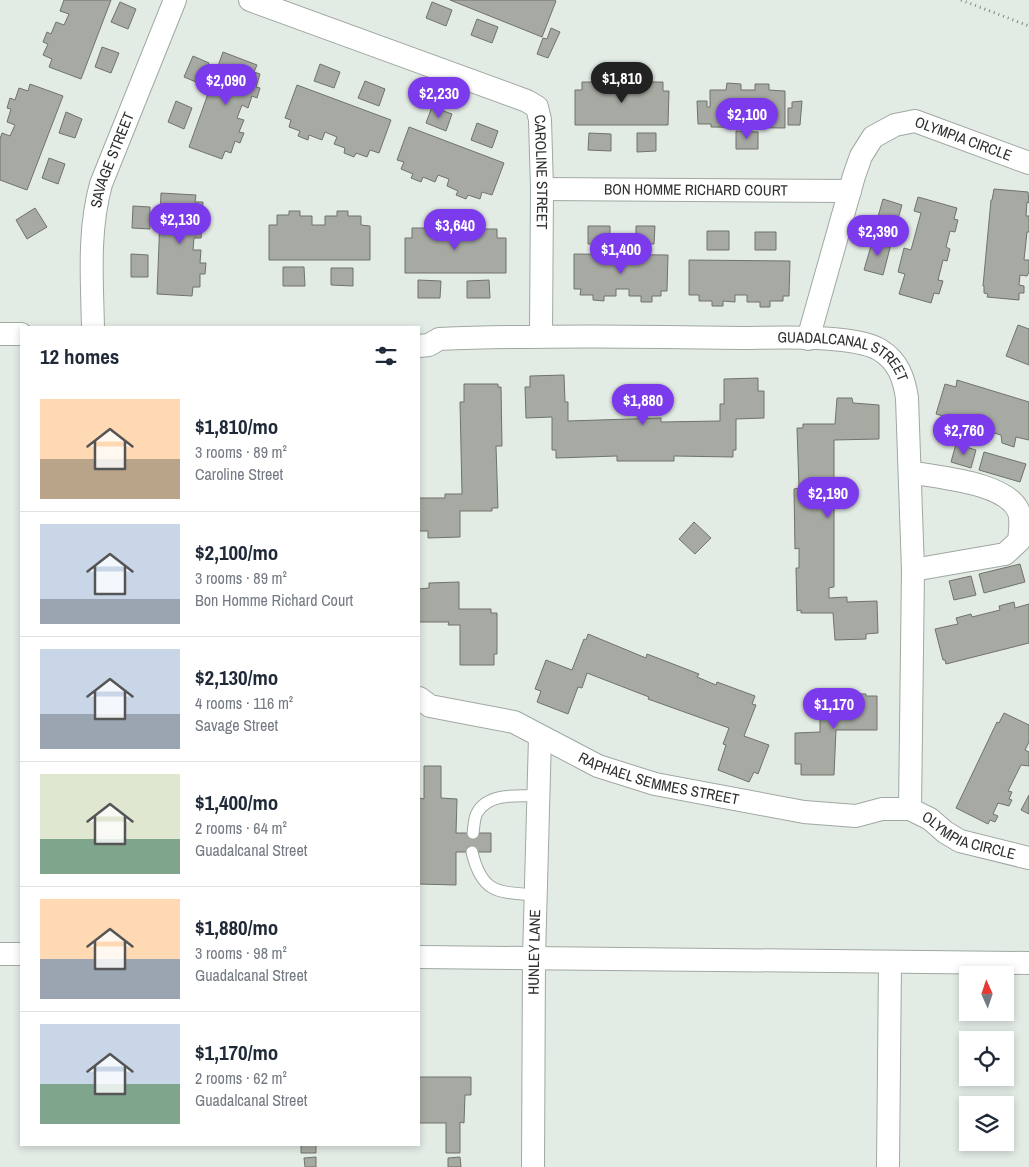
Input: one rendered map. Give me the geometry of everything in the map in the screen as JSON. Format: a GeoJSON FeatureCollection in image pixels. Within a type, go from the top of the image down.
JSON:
{"type":"FeatureCollection","features":[{"type":"Feature","properties":{"kind":"street","name":"SAVAGE STREET"},"geometry":{"type":"LineString","coordinates":[[93,326],[91,260],[96,204],[101,184],[175,0]]}},
{"type":"Feature","properties":{"kind":"street","name":"CAROLINE STREET"},"geometry":{"type":"LineString","coordinates":[[250,0],[491,88],[537,107],[540,120],[542,189],[541,335]]}},
{"type":"Feature","properties":{"kind":"street","name":"OLYMPIA CIRCLE"},"geometry":{"type":"LineString","coordinates":[[808,339],[861,156],[873,138],[894,125],[915,121],[1029,163]]}},
{"type":"Feature","properties":{"kind":"street","name":"BON HOMME RICHARD COURT"},"geometry":{"type":"LineString","coordinates":[[542,189],[850,191]]}},
{"type":"Feature","properties":{"kind":"street"},"geometry":{"type":"LineString","coordinates":[[0,334],[20,334]]}},
{"type":"Feature","properties":{"kind":"street","name":"GUADALCANAL STREET"},"geometry":{"type":"LineString","coordinates":[[426,339],[541,335],[808,339],[866,344],[880,350],[897,366],[905,384],[907,398],[913,570],[910,809]]}},
{"type":"Feature","properties":{"kind":"street"},"geometry":{"type":"LineString","coordinates":[[910,472],[981,486],[1010,499],[1019,512],[1020,529],[1019,541],[1004,554],[913,570]]}},
{"type":"Feature","properties":{"kind":"street","name":"RAPHAEL SEMMES STREET"},"geometry":{"type":"LineString","coordinates":[[420,699],[430,706],[514,722],[598,766],[664,786],[804,812],[856,816],[882,809],[910,809]]}},
{"type":"Feature","properties":{"kind":"street","name":"HUNLEY LANE"},"geometry":{"type":"LineString","coordinates":[[533,1167],[534,958],[540,737]]}},
{"type":"Feature","properties":{"kind":"street","name":"OLYMPIA CIRCLE"},"geometry":{"type":"LineString","coordinates":[[910,809],[930,819],[944,832],[960,841],[1029,858]]}},
{"type":"Feature","properties":{"kind":"street"},"geometry":{"type":"LineString","coordinates":[[0,954],[20,954]]}},
{"type":"Feature","properties":{"kind":"street"},"geometry":{"type":"LineString","coordinates":[[420,957],[1029,963]]}},
{"type":"Feature","properties":{"kind":"street"},"geometry":{"type":"LineString","coordinates":[[888,1167],[890,962]]}},
{"type":"Feature","properties":{"kind":"lane"},"geometry":{"type":"LineString","coordinates":[[473,833],[477,812],[492,800],[503,796],[539,796]]}},
{"type":"Feature","properties":{"kind":"lane"},"geometry":{"type":"LineString","coordinates":[[472,852],[477,874],[493,890],[536,895]]}},
{"type":"Feature","properties":{"kind":"path"},"geometry":{"type":"LineString","coordinates":[[961,0],[1029,26]]}},
{"type":"Feature","properties":{"kind":"building"},"geometry":{"type":"Polygon","coordinates":[[[64,0],[111,0],[81,79],[49,67],[52,59],[43,55],[48,44],[43,42],[47,32],[51,34],[56,22],[64,25],[69,14],[60,11],[64,0]]]}},
{"type":"Feature","properties":{"kind":"building"},"geometry":{"type":"Polygon","coordinates":[[[450,0],[554,0],[556,1],[542,37],[450,0]]]}},
{"type":"Feature","properties":{"kind":"building"},"geometry":{"type":"Polygon","coordinates":[[[120,2],[136,9],[128,29],[111,22],[120,2]]]}},
{"type":"Feature","properties":{"kind":"building"},"geometry":{"type":"Polygon","coordinates":[[[432,2],[452,10],[446,26],[426,18],[432,2]]]}},
{"type":"Feature","properties":{"kind":"building"},"geometry":{"type":"Polygon","coordinates":[[[477,19],[498,27],[492,43],[471,35],[477,19]]]}},
{"type":"Feature","properties":{"kind":"building"},"geometry":{"type":"Polygon","coordinates":[[[551,28],[560,32],[548,58],[537,54],[543,38],[547,39],[551,28]]]}},
{"type":"Feature","properties":{"kind":"building"},"geometry":{"type":"Polygon","coordinates":[[[102,47],[119,53],[111,73],[95,67],[102,47]]]}},
{"type":"Feature","properties":{"kind":"building"},"geometry":{"type":"Polygon","coordinates":[[[223,52],[257,65],[254,72],[260,74],[256,87],[260,88],[257,98],[252,96],[248,108],[242,105],[237,118],[244,120],[239,132],[244,133],[240,143],[235,141],[231,153],[225,151],[222,159],[189,147],[223,52]]]}},
{"type":"Feature","properties":{"kind":"building"},"geometry":{"type":"Polygon","coordinates":[[[193,56],[209,63],[201,84],[184,77],[193,56]]]}},
{"type":"Feature","properties":{"kind":"building"},"geometry":{"type":"Polygon","coordinates":[[[320,64],[340,72],[334,88],[314,81],[320,64]]]}},
{"type":"Feature","properties":{"kind":"building"},"geometry":{"type":"Polygon","coordinates":[[[595,76],[605,76],[605,81],[618,81],[618,91],[630,91],[630,81],[642,81],[642,76],[650,76],[650,82],[663,82],[663,91],[669,91],[668,125],[575,125],[575,90],[582,90],[582,82],[595,82],[595,76]]]}},
{"type":"Feature","properties":{"kind":"building"},"geometry":{"type":"Polygon","coordinates":[[[365,81],[385,89],[379,106],[358,98],[365,81]]]}},
{"type":"Feature","properties":{"kind":"building"},"geometry":{"type":"Polygon","coordinates":[[[727,83],[741,84],[741,90],[755,90],[755,84],[769,84],[769,90],[785,91],[785,128],[711,127],[711,124],[698,124],[697,101],[707,101],[707,107],[710,107],[710,90],[726,90],[727,83]]]}},
{"type":"Feature","properties":{"kind":"building"},"geometry":{"type":"Polygon","coordinates":[[[30,84],[63,96],[27,190],[0,180],[0,139],[2,133],[10,136],[15,125],[7,122],[11,109],[7,108],[10,98],[15,100],[19,88],[28,91],[30,84]]]}},
{"type":"Feature","properties":{"kind":"building"},"geometry":{"type":"Polygon","coordinates":[[[297,85],[391,120],[379,153],[370,150],[367,157],[356,153],[354,157],[344,153],[345,148],[334,144],[337,137],[325,132],[322,140],[309,135],[308,140],[298,136],[300,131],[289,127],[291,120],[285,118],[297,85]]]}},
{"type":"Feature","properties":{"kind":"building"},"geometry":{"type":"Polygon","coordinates":[[[176,101],[192,108],[184,129],[168,122],[176,101]]]}},
{"type":"Feature","properties":{"kind":"building"},"geometry":{"type":"Polygon","coordinates":[[[802,101],[800,125],[788,125],[788,108],[792,108],[792,102],[802,101]]]}},
{"type":"Feature","properties":{"kind":"building"},"geometry":{"type":"Polygon","coordinates":[[[432,107],[452,114],[446,131],[426,123],[432,107]]]}},
{"type":"Feature","properties":{"kind":"building"},"geometry":{"type":"Polygon","coordinates":[[[66,112],[82,119],[75,138],[59,133],[66,112]]]}},
{"type":"Feature","properties":{"kind":"building"},"geometry":{"type":"Polygon","coordinates":[[[477,123],[498,131],[492,148],[471,140],[477,123]]]}},
{"type":"Feature","properties":{"kind":"building"},"geometry":{"type":"Polygon","coordinates":[[[409,127],[504,163],[492,195],[482,192],[480,199],[468,195],[466,199],[456,195],[458,191],[447,186],[449,179],[438,175],[435,182],[423,177],[421,182],[411,178],[413,174],[401,169],[404,162],[397,160],[409,127]]]}},
{"type":"Feature","properties":{"kind":"building"},"geometry":{"type":"Polygon","coordinates":[[[736,131],[758,132],[758,149],[736,149],[736,131]]]}},
{"type":"Feature","properties":{"kind":"building"},"geometry":{"type":"Polygon","coordinates":[[[589,133],[611,134],[611,151],[588,150],[589,133]]]}},
{"type":"Feature","properties":{"kind":"building"},"geometry":{"type":"Polygon","coordinates":[[[637,133],[656,133],[656,151],[637,152],[637,133]]]}},
{"type":"Feature","properties":{"kind":"building"},"geometry":{"type":"Polygon","coordinates":[[[49,158],[65,164],[58,184],[42,178],[49,158]]]}},
{"type":"Feature","properties":{"kind":"building"},"geometry":{"type":"Polygon","coordinates":[[[994,189],[1028,192],[1029,203],[1027,202],[1026,216],[1029,216],[1029,232],[1027,232],[1024,260],[1029,260],[1029,272],[1027,276],[1020,275],[1019,285],[1024,286],[1024,293],[1019,293],[1019,300],[987,297],[988,294],[984,293],[983,286],[991,200],[994,189]]]}},
{"type":"Feature","properties":{"kind":"building"},"geometry":{"type":"Polygon","coordinates":[[[161,193],[196,195],[195,202],[203,202],[202,215],[207,215],[207,226],[202,225],[201,238],[194,238],[193,250],[201,250],[200,263],[206,263],[205,274],[200,274],[200,287],[193,287],[192,296],[157,294],[161,193]]]}},
{"type":"Feature","properties":{"kind":"building"},"geometry":{"type":"Polygon","coordinates":[[[918,197],[957,208],[954,219],[958,220],[955,232],[950,231],[946,247],[950,249],[947,261],[943,260],[938,280],[943,281],[939,294],[934,293],[931,303],[899,294],[905,274],[898,272],[904,248],[911,250],[921,213],[914,211],[918,197]]]}},
{"type":"Feature","properties":{"kind":"building"},"geometry":{"type":"Polygon","coordinates":[[[883,199],[902,205],[893,236],[874,231],[883,199]]]}},
{"type":"Feature","properties":{"kind":"building"},"geometry":{"type":"Polygon","coordinates":[[[133,206],[150,207],[150,229],[132,228],[133,206]]]}},
{"type":"Feature","properties":{"kind":"building"},"geometry":{"type":"Polygon","coordinates":[[[35,208],[47,227],[27,239],[16,220],[35,208]]]}},
{"type":"Feature","properties":{"kind":"building"},"geometry":{"type":"Polygon","coordinates":[[[289,211],[300,211],[300,216],[312,216],[312,225],[325,225],[325,216],[337,216],[337,211],[348,211],[348,216],[361,216],[361,225],[370,226],[370,260],[269,260],[269,225],[277,225],[277,215],[289,215],[289,211]]]}},
{"type":"Feature","properties":{"kind":"building"},"geometry":{"type":"Polygon","coordinates":[[[435,223],[435,228],[448,228],[448,238],[461,238],[460,229],[473,229],[473,224],[483,224],[483,229],[497,229],[497,238],[506,238],[506,273],[405,273],[405,238],[412,238],[412,228],[425,228],[425,224],[435,223]]]}},
{"type":"Feature","properties":{"kind":"building"},"geometry":{"type":"Polygon","coordinates":[[[588,226],[610,226],[610,244],[588,244],[588,226]]]}},
{"type":"Feature","properties":{"kind":"building"},"geometry":{"type":"Polygon","coordinates":[[[636,226],[655,226],[654,244],[636,244],[636,226]]]}},
{"type":"Feature","properties":{"kind":"building"},"geometry":{"type":"Polygon","coordinates":[[[707,231],[729,231],[729,250],[707,250],[707,231]]]}},
{"type":"Feature","properties":{"kind":"building"},"geometry":{"type":"Polygon","coordinates":[[[755,232],[776,232],[776,250],[755,250],[755,232]]]}},
{"type":"Feature","properties":{"kind":"building"},"geometry":{"type":"Polygon","coordinates":[[[873,239],[891,244],[883,275],[864,270],[873,239]]]}},
{"type":"Feature","properties":{"kind":"building"},"geometry":{"type":"Polygon","coordinates":[[[131,254],[148,255],[148,277],[131,277],[131,254]]]}},
{"type":"Feature","properties":{"kind":"building"},"geometry":{"type":"Polygon","coordinates":[[[574,254],[668,255],[667,291],[661,291],[661,296],[652,296],[652,302],[641,302],[641,296],[629,296],[629,289],[616,289],[616,296],[604,296],[604,301],[593,300],[593,295],[580,295],[581,289],[574,289],[574,254]]]}},
{"type":"Feature","properties":{"kind":"building"},"geometry":{"type":"Polygon","coordinates":[[[689,260],[790,261],[789,296],[783,296],[783,301],[770,301],[770,307],[760,307],[760,302],[747,302],[747,295],[735,295],[735,302],[723,301],[723,306],[712,306],[712,301],[699,301],[699,295],[689,295],[689,260]]]}},
{"type":"Feature","properties":{"kind":"building"},"geometry":{"type":"Polygon","coordinates":[[[283,267],[304,267],[305,286],[283,286],[283,267]]]}},
{"type":"Feature","properties":{"kind":"building"},"geometry":{"type":"Polygon","coordinates":[[[331,268],[353,268],[353,286],[331,285],[331,268]]]}},
{"type":"Feature","properties":{"kind":"building"},"geometry":{"type":"Polygon","coordinates":[[[418,280],[441,281],[440,298],[418,298],[418,280]]]}},
{"type":"Feature","properties":{"kind":"building"},"geometry":{"type":"Polygon","coordinates":[[[489,280],[490,298],[467,298],[467,281],[489,280]]]}},
{"type":"Feature","properties":{"kind":"building"},"geometry":{"type":"Polygon","coordinates":[[[1018,325],[1029,329],[1029,365],[1006,356],[1018,325]]]}},
{"type":"Feature","properties":{"kind":"building"},"geometry":{"type":"Polygon","coordinates":[[[564,375],[565,402],[568,402],[568,421],[661,418],[661,422],[720,421],[720,404],[724,404],[724,379],[758,378],[758,391],[764,391],[764,418],[736,419],[736,450],[733,450],[733,457],[674,456],[674,461],[617,461],[617,456],[556,458],[556,450],[552,450],[552,417],[526,418],[525,387],[530,387],[530,376],[564,375]]]}},
{"type":"Feature","properties":{"kind":"building"},"geometry":{"type":"Polygon","coordinates":[[[957,380],[1029,402],[1029,440],[1016,437],[1014,447],[1002,443],[1001,435],[973,427],[971,435],[960,431],[961,428],[957,427],[959,420],[949,417],[947,423],[942,421],[943,416],[936,414],[945,384],[956,387],[957,380]]]}},
{"type":"Feature","properties":{"kind":"building"},"geometry":{"type":"Polygon","coordinates":[[[464,384],[498,384],[498,387],[501,387],[502,446],[496,446],[498,508],[492,508],[492,511],[460,511],[460,537],[428,538],[428,531],[420,531],[420,498],[445,498],[445,494],[462,494],[460,402],[464,402],[464,384]]]}},
{"type":"Feature","properties":{"kind":"building"},"geometry":{"type":"Polygon","coordinates":[[[837,398],[852,398],[853,403],[879,405],[879,439],[834,440],[834,587],[829,588],[829,598],[847,597],[847,602],[877,601],[878,633],[866,634],[866,639],[835,640],[833,613],[801,613],[801,610],[797,611],[796,568],[799,568],[799,548],[795,549],[794,489],[799,488],[797,428],[803,428],[803,424],[835,424],[837,398]]]}},
{"type":"Feature","properties":{"kind":"building"},"geometry":{"type":"Polygon","coordinates":[[[956,444],[976,450],[971,468],[951,462],[956,444]]]}},
{"type":"Feature","properties":{"kind":"building"},"geometry":{"type":"Polygon","coordinates":[[[984,452],[1026,464],[1020,482],[979,470],[984,452]]]}},
{"type":"Feature","properties":{"kind":"building"},"geometry":{"type":"Polygon","coordinates":[[[694,522],[711,538],[695,554],[679,539],[694,522]]]}},
{"type":"Feature","properties":{"kind":"building"},"geometry":{"type":"Polygon","coordinates":[[[1020,564],[1025,582],[984,593],[979,574],[1020,564]]]}},
{"type":"Feature","properties":{"kind":"building"},"geometry":{"type":"Polygon","coordinates":[[[971,576],[976,595],[954,600],[949,581],[971,576]]]}},
{"type":"Feature","properties":{"kind":"building"},"geometry":{"type":"Polygon","coordinates":[[[459,582],[459,609],[491,609],[491,613],[497,613],[497,654],[494,654],[494,665],[460,665],[460,625],[448,625],[449,622],[420,622],[420,589],[429,588],[429,583],[459,582]]]}},
{"type":"Feature","properties":{"kind":"building"},"geometry":{"type":"Polygon","coordinates":[[[1014,602],[1015,608],[1029,604],[1029,643],[946,664],[945,660],[943,660],[935,629],[958,624],[956,618],[971,614],[972,617],[1000,610],[999,606],[1014,602]]]}},
{"type":"Feature","properties":{"kind":"building"},"geometry":{"type":"Polygon","coordinates":[[[588,634],[646,658],[647,654],[699,674],[697,677],[716,685],[717,682],[755,696],[752,704],[756,705],[744,736],[769,745],[758,774],[754,772],[749,782],[718,770],[726,745],[723,744],[729,728],[648,699],[649,697],[587,673],[582,688],[578,687],[568,714],[537,702],[541,691],[535,689],[546,660],[572,670],[584,639],[586,640],[588,634]]]}},
{"type":"Feature","properties":{"kind":"building"},"geometry":{"type":"Polygon","coordinates":[[[824,693],[877,696],[877,730],[836,730],[834,775],[801,775],[801,764],[795,764],[795,733],[820,732],[820,701],[824,700],[824,693]]]}},
{"type":"Feature","properties":{"kind":"building"},"geometry":{"type":"Polygon","coordinates":[[[1004,713],[1029,725],[1029,742],[1025,750],[1029,752],[1029,766],[1021,765],[1008,791],[1012,792],[1009,799],[1012,800],[1009,806],[998,803],[993,814],[998,816],[995,822],[990,820],[988,824],[956,808],[997,722],[999,723],[1004,713]]]}},
{"type":"Feature","properties":{"kind":"building"},"geometry":{"type":"Polygon","coordinates":[[[424,766],[441,766],[441,798],[457,799],[456,833],[491,833],[491,852],[456,852],[456,885],[420,884],[420,798],[424,799],[424,766]]]}},
{"type":"Feature","properties":{"kind":"building"},"geometry":{"type":"Polygon","coordinates":[[[1029,795],[1029,814],[1021,810],[1029,795]]]}},
{"type":"Feature","properties":{"kind":"building"},"geometry":{"type":"Polygon","coordinates":[[[420,1077],[471,1077],[471,1095],[465,1095],[464,1123],[460,1122],[460,1153],[446,1153],[446,1123],[420,1123],[420,1077]]]}},
{"type":"Feature","properties":{"kind":"building"},"geometry":{"type":"Polygon","coordinates":[[[301,1146],[316,1146],[316,1153],[301,1153],[301,1146]]]}},
{"type":"Feature","properties":{"kind":"building"},"geometry":{"type":"Polygon","coordinates":[[[316,1157],[316,1167],[305,1167],[304,1158],[316,1157]]]}},
{"type":"Feature","properties":{"kind":"building"},"geometry":{"type":"Polygon","coordinates":[[[460,1157],[461,1167],[448,1167],[448,1158],[460,1157]]]}}]}
